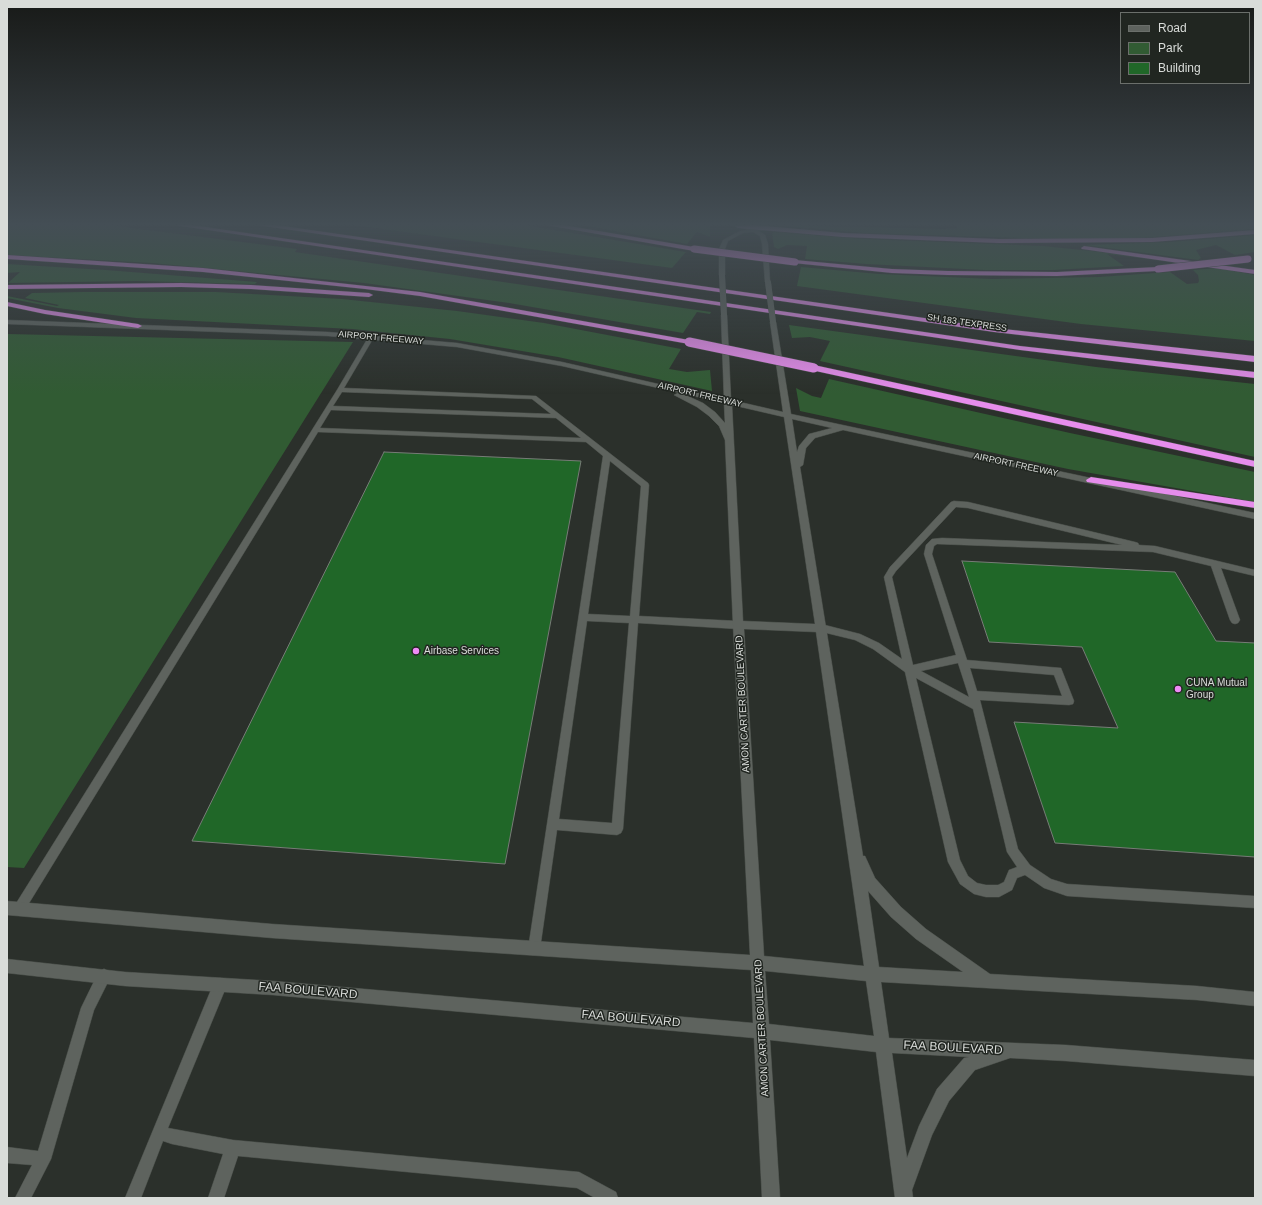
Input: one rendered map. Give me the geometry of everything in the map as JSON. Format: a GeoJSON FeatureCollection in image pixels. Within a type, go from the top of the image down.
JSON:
{"type":"FeatureCollection","features":[{"type":"Feature","properties":{"kind":"highway"},"geometry":{"type":"LineString","coordinates":[[318,281],[420,294],[689,342],[1255,464]]}},
{"type":"Feature","properties":{"kind":"highway"},"geometry":{"type":"LineString","coordinates":[[562,281],[1012,347],[1255,375]]}},
{"type":"Feature","properties":{"kind":"highway","name":"SH 183 TEXPRESS"},"geometry":{"type":"LineString","coordinates":[[613,281],[1091,350],[1255,366]]}},
{"type":"Feature","properties":{"kind":"highway","name":"SH 183 TEXPRESS"},"geometry":{"type":"LineString","coordinates":[[653,281],[1001,331],[1255,359]]}},
{"type":"Feature","properties":{"kind":"highway"},"geometry":{"type":"LineString","coordinates":[[697,281],[1024,327],[1255,351]]}},
{"type":"Feature","properties":{"kind":"highway"},"geometry":{"type":"LineString","coordinates":[[7,287],[117,285],[251,287],[416,299],[547,316]]}},
{"type":"Feature","properties":{"kind":"highway"},"geometry":{"type":"LineString","coordinates":[[7,304],[45,312],[138,326]]}},
{"type":"Feature","properties":{"kind":"highway"},"geometry":{"type":"LineString","coordinates":[[1091,480],[1255,505]]}},
{"type":"Feature","properties":{"kind":"street","name":"AMON CARTER BOULEVARD"},"geometry":{"type":"LineString","coordinates":[[722,281],[738,625],[772,1198]]}},
{"type":"Feature","properties":{"kind":"street"},"geometry":{"type":"LineString","coordinates":[[768,281],[856,854],[904,1194]]}},
{"type":"Feature","properties":{"kind":"street","name":"AIRPORT FREEWAY"},"geometry":{"type":"LineString","coordinates":[[7,322],[328,334],[457,345],[562,364],[848,429],[1255,516]]}},
{"type":"Feature","properties":{"kind":"street"},"geometry":{"type":"LineString","coordinates":[[658,386],[700,405],[712,414],[722,426],[730,446]]}},
{"type":"Feature","properties":{"kind":"street"},"geometry":{"type":"LineString","coordinates":[[798,471],[802,448],[812,436],[827,431],[848,429]]}},
{"type":"Feature","properties":{"kind":"street"},"geometry":{"type":"LineString","coordinates":[[738,625],[821,628]]}},
{"type":"Feature","properties":{"kind":"street"},"geometry":{"type":"LineString","coordinates":[[856,854],[870,883],[896,912],[921,934],[988,981]]}},
{"type":"Feature","properties":{"kind":"street"},"geometry":{"type":"LineString","coordinates":[[13,908],[272,931],[758,963],[872,974],[1197,993],[1255,1000]]}},
{"type":"Feature","properties":{"kind":"street","name":"FAA BOULEVARD"},"geometry":{"type":"LineString","coordinates":[[7,966],[104,976],[762,1031],[882,1045],[1010,1051],[1255,1068]]}},
{"type":"Feature","properties":{"kind":"street"},"geometry":{"type":"LineString","coordinates":[[904,1194],[924,1132],[943,1095],[970,1064],[1010,1051]]}},
{"type":"Feature","properties":{"kind":"lane"},"geometry":{"type":"LineString","coordinates":[[13,908],[329,408],[371,338]]}},
{"type":"Feature","properties":{"kind":"lane"},"geometry":{"type":"LineString","coordinates":[[340,390],[534,397],[646,485],[617,829],[553,824]]}},
{"type":"Feature","properties":{"kind":"lane"},"geometry":{"type":"LineString","coordinates":[[329,408],[558,416]]}},
{"type":"Feature","properties":{"kind":"lane"},"geometry":{"type":"LineString","coordinates":[[315,430],[588,440]]}},
{"type":"Feature","properties":{"kind":"lane"},"geometry":{"type":"LineString","coordinates":[[534,948],[607,455]]}},
{"type":"Feature","properties":{"kind":"lane"},"geometry":{"type":"LineString","coordinates":[[1026,869],[1013,874],[1008,886],[999,891],[974,888],[964,880],[954,862],[888,577],[893,569],[954,504],[968,505],[1255,573]]}},
{"type":"Feature","properties":{"kind":"lane"},"geometry":{"type":"LineString","coordinates":[[1155,550],[935,541],[930,545],[928,554],[977,706],[1013,852],[1026,869],[1048,884],[1067,890],[1255,902]]}},
{"type":"Feature","properties":{"kind":"lane"},"geometry":{"type":"LineString","coordinates":[[1215,564],[1235,620]]}},
{"type":"Feature","properties":{"kind":"lane"},"geometry":{"type":"LineString","coordinates":[[583,617],[738,625]]}},
{"type":"Feature","properties":{"kind":"lane"},"geometry":{"type":"LineString","coordinates":[[821,628],[857,637],[876,646],[910,670],[977,706]]}},
{"type":"Feature","properties":{"kind":"lane"},"geometry":{"type":"LineString","coordinates":[[910,670],[962,661],[1058,671],[1069,701],[973,695]]}},
{"type":"Feature","properties":{"kind":"lane"},"geometry":{"type":"LineString","coordinates":[[23,1198],[42,1159],[88,1008],[104,976]]}},
{"type":"Feature","properties":{"kind":"lane"},"geometry":{"type":"LineString","coordinates":[[133,1198],[220,985]]}},
{"type":"Feature","properties":{"kind":"lane"},"geometry":{"type":"LineString","coordinates":[[159,1132],[172,1137],[233,1148],[579,1180],[610,1198]]}},
{"type":"Feature","properties":{"kind":"lane"},"geometry":{"type":"LineString","coordinates":[[216,1198],[233,1148]]}},
{"type":"Feature","properties":{"kind":"lane"},"geometry":{"type":"LineString","coordinates":[[7,1155],[42,1159]]}},
{"type":"Feature","properties":{"kind":"green space"},"geometry":{"type":"Polygon","coordinates":[[[10,281],[122,281],[8,283],[10,281]]]}},
{"type":"Feature","properties":{"kind":"green space"},"geometry":{"type":"Polygon","coordinates":[[[146,281],[257,282],[255,284],[146,281]]]}},
{"type":"Feature","properties":{"kind":"green space"},"geometry":{"type":"Polygon","coordinates":[[[345,281],[498,281],[711,312],[710,314],[697,312],[683,333],[509,303],[345,281]]]}},
{"type":"Feature","properties":{"kind":"green space"},"geometry":{"type":"Polygon","coordinates":[[[798,281],[1183,281],[1187,284],[1198,283],[1199,281],[1255,281],[1255,341],[1081,324],[797,286],[798,281]]]}},
{"type":"Feature","properties":{"kind":"green space"},"geometry":{"type":"Polygon","coordinates":[[[216,292],[342,299],[457,311],[544,323],[681,349],[669,369],[687,372],[710,370],[712,391],[558,357],[450,339],[352,329],[136,318],[58,308],[7,298],[7,296],[57,306],[59,305],[25,298],[32,293],[216,292]]]}},
{"type":"Feature","properties":{"kind":"green space"},"geometry":{"type":"Polygon","coordinates":[[[789,325],[1096,367],[1255,384],[1255,457],[820,361],[830,341],[810,337],[792,338],[789,325]]]}},
{"type":"Feature","properties":{"kind":"green space"},"geometry":{"type":"Polygon","coordinates":[[[7,334],[353,342],[24,868],[7,867],[7,334]]]}},
{"type":"Feature","properties":{"kind":"green space"},"geometry":{"type":"Polygon","coordinates":[[[829,379],[1070,433],[1255,472],[1255,502],[1068,469],[800,411],[796,388],[812,396],[821,398],[829,379]]]}},
{"type":"Feature","properties":{"kind":"building","name":"Airbase Services"},"geometry":{"type":"Polygon","coordinates":[[[384,452],[581,461],[505,864],[192,841],[384,452]]]}},
{"type":"Feature","properties":{"kind":"building","name":"CUNA Mutual Group"},"geometry":{"type":"Polygon","coordinates":[[[962,561],[1175,572],[1216,641],[1255,643],[1255,857],[1055,843],[1014,722],[1118,728],[1082,647],[989,642],[962,561]]]}},
{"type":"Feature","properties":{"kind":"place","name":"Airbase Services"},"geometry":{"type":"Point","coordinates":[416,651]}},
{"type":"Feature","properties":{"kind":"place","name":"CUNA Mutual Group"},"geometry":{"type":"Point","coordinates":[1178,689]}}]}
